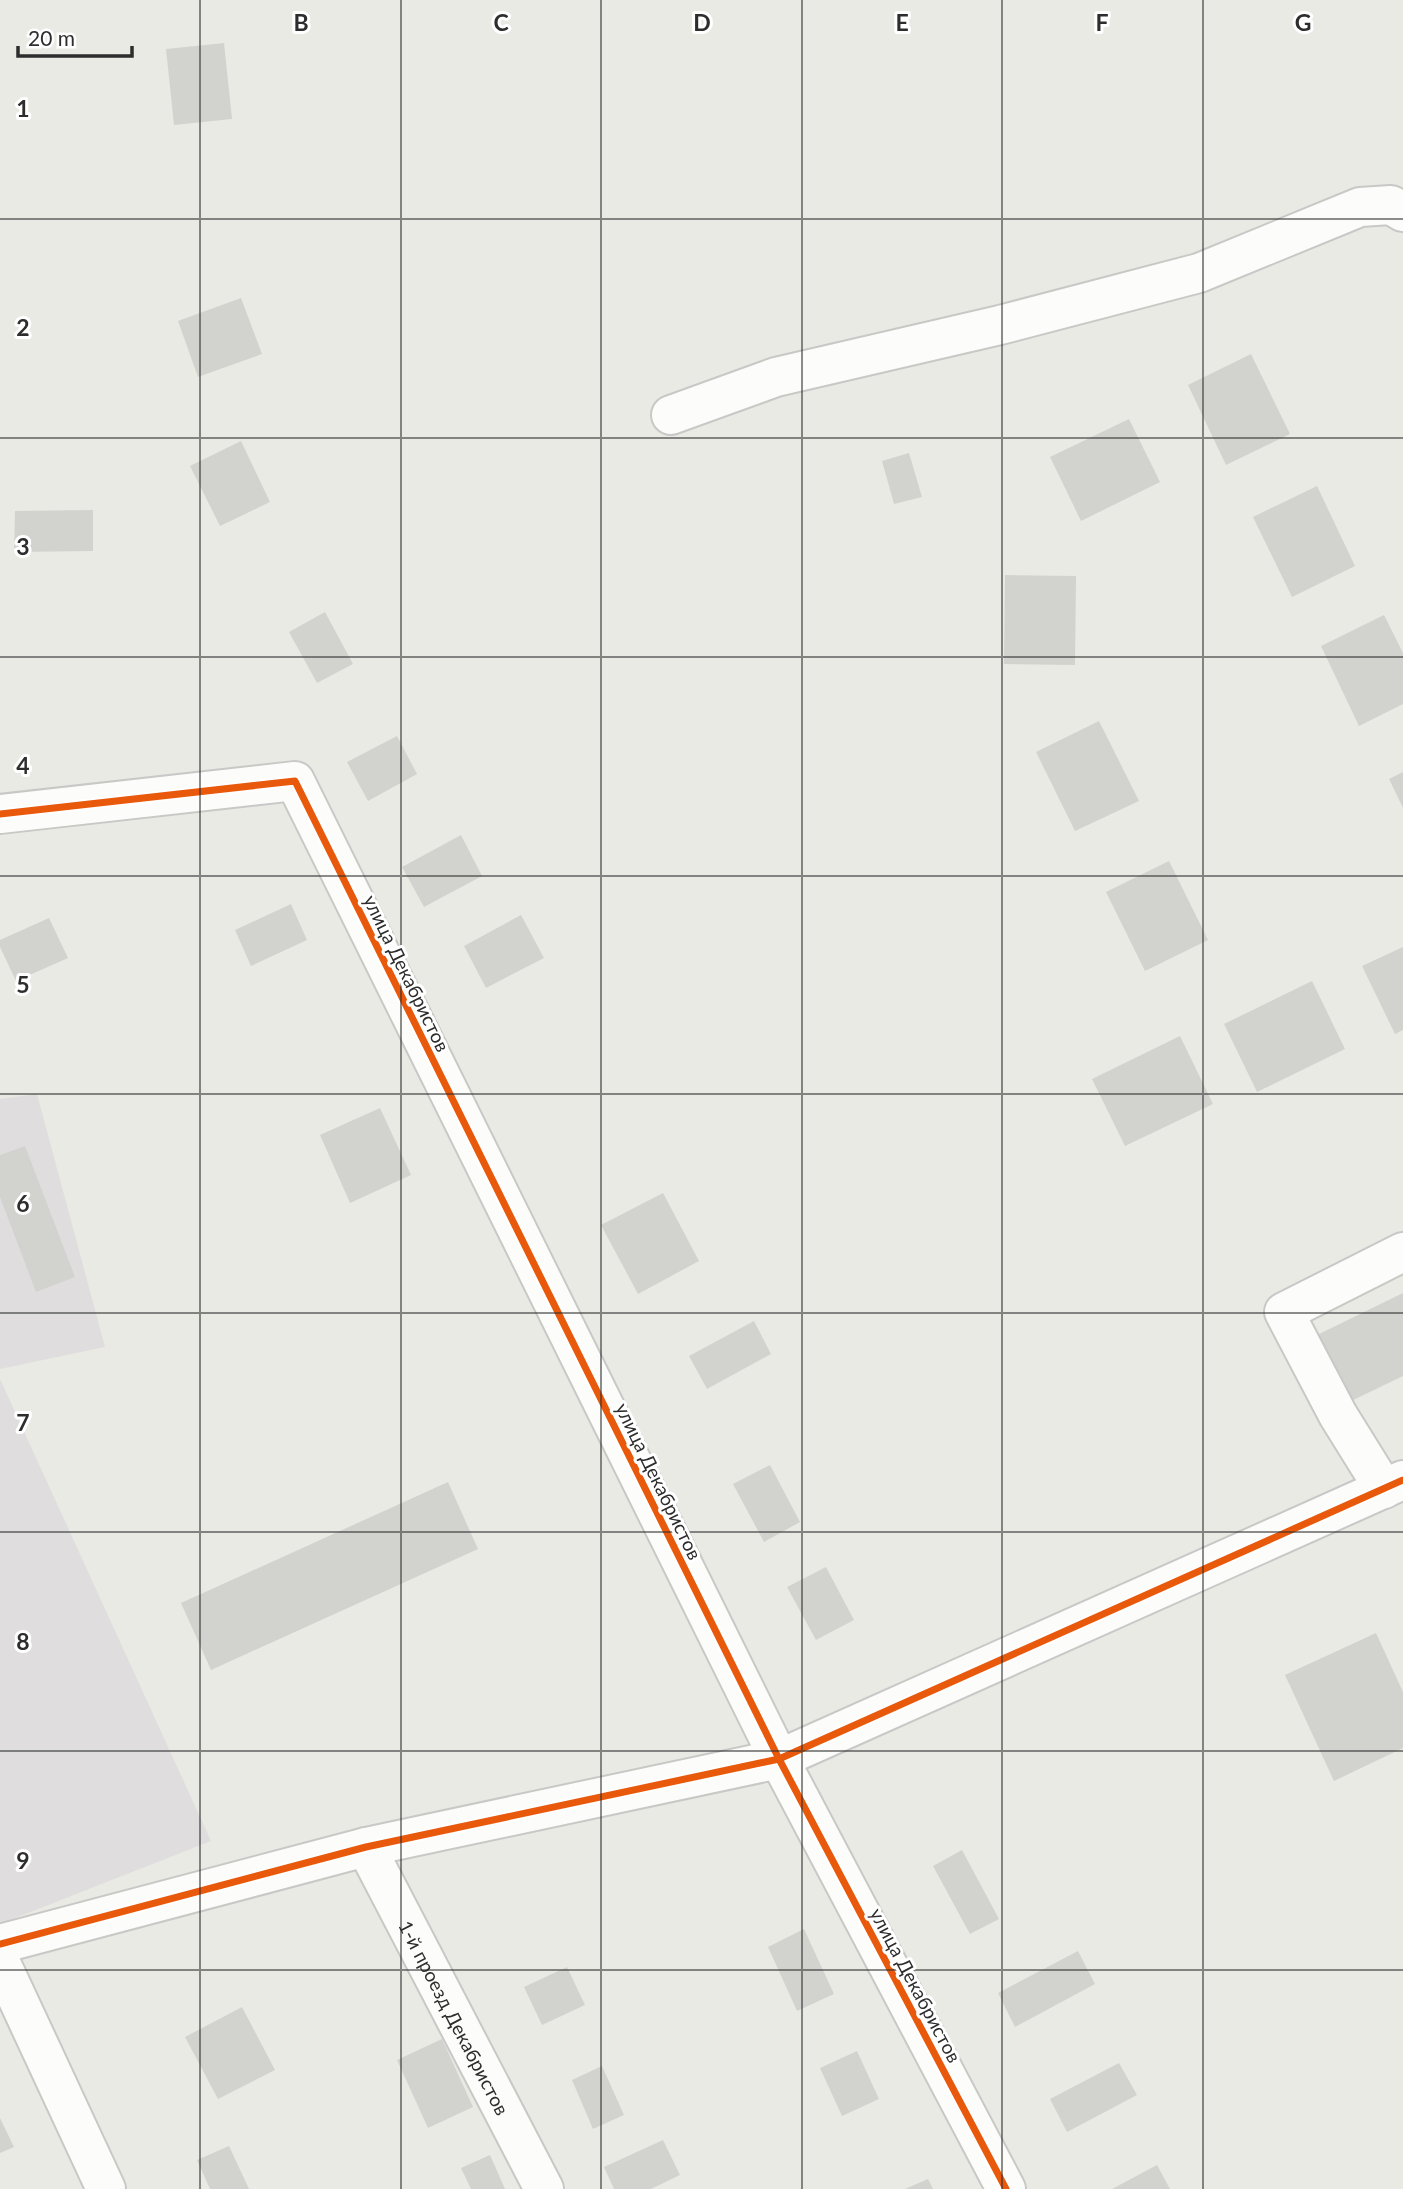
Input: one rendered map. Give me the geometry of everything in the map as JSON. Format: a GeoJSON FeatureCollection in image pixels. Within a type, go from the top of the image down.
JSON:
{"type":"FeatureCollection","features":[{"type":"Feature","properties":{"kind":"street"},"geometry":{"type":"LineString","coordinates":[[671,415],[776,377],[1000,325],[1199,273],[1360,207],[1391,205],[1403,212]]}},
{"type":"Feature","properties":{"kind":"street","name":"улица Декабристов"},"geometry":{"type":"LineString","coordinates":[[0,814],[295,781],[779,1759],[1006,2189]]}},
{"type":"Feature","properties":{"kind":"street"},"geometry":{"type":"LineString","coordinates":[[0,1944],[366,1847],[779,1759],[1393,1485],[1338,1415],[1284,1312],[1403,1252]]}},
{"type":"Feature","properties":{"kind":"street","name":"1-й проезд Декабристов"},"geometry":{"type":"LineString","coordinates":[[366,1847],[544,2189]]}},
{"type":"Feature","properties":{"kind":"street"},"geometry":{"type":"LineString","coordinates":[[0,1961],[106,2189]]}},
{"type":"Feature","properties":{"kind":"shaded area"},"geometry":{"type":"Polygon","coordinates":[[[37,1094],[105,1347],[0,1369],[0,1099],[37,1094]]]}},
{"type":"Feature","properties":{"kind":"shaded area"},"geometry":{"type":"Polygon","coordinates":[[[0,1379],[211,1841],[0,1924],[0,1379]]]}},
{"type":"Feature","properties":{"kind":"building"},"geometry":{"type":"Polygon","coordinates":[[[224,43],[232,119],[174,125],[166,49],[224,43]]]}},
{"type":"Feature","properties":{"kind":"building"},"geometry":{"type":"Polygon","coordinates":[[[241,298],[262,354],[198,377],[178,321],[241,298]]]}},
{"type":"Feature","properties":{"kind":"building"},"geometry":{"type":"Polygon","coordinates":[[[1251,354],[1290,434],[1226,465],[1188,385],[1251,354]]]}},
{"type":"Feature","properties":{"kind":"building"},"geometry":{"type":"Polygon","coordinates":[[[1129,419],[1160,482],[1081,521],[1050,457],[1129,419]]]}},
{"type":"Feature","properties":{"kind":"building"},"geometry":{"type":"Polygon","coordinates":[[[241,441],[270,502],[220,526],[190,466],[241,441]]]}},
{"type":"Feature","properties":{"kind":"building"},"geometry":{"type":"Polygon","coordinates":[[[909,453],[922,497],[894,504],[882,461],[909,453]]]}},
{"type":"Feature","properties":{"kind":"building"},"geometry":{"type":"Polygon","coordinates":[[[1317,486],[1355,566],[1292,597],[1253,517],[1317,486]]]}},
{"type":"Feature","properties":{"kind":"building"},"geometry":{"type":"Polygon","coordinates":[[[93,510],[93,551],[14,552],[15,511],[93,510]]]}},
{"type":"Feature","properties":{"kind":"building"},"geometry":{"type":"Polygon","coordinates":[[[1005,575],[1076,576],[1075,665],[1004,664],[1005,575]]]}},
{"type":"Feature","properties":{"kind":"building"},"geometry":{"type":"Polygon","coordinates":[[[325,612],[353,664],[317,683],[289,632],[325,612]]]}},
{"type":"Feature","properties":{"kind":"building"},"geometry":{"type":"Polygon","coordinates":[[[1384,615],[1403,653],[1403,704],[1359,726],[1321,646],[1384,615]]]}},
{"type":"Feature","properties":{"kind":"building"},"geometry":{"type":"Polygon","coordinates":[[[1099,721],[1139,801],[1075,831],[1036,752],[1099,721]]]}},
{"type":"Feature","properties":{"kind":"building"},"geometry":{"type":"Polygon","coordinates":[[[397,736],[417,774],[368,801],[347,762],[397,736]]]}},
{"type":"Feature","properties":{"kind":"building"},"geometry":{"type":"Polygon","coordinates":[[[1403,772],[1403,808],[1389,779],[1403,772]]]}},
{"type":"Feature","properties":{"kind":"building"},"geometry":{"type":"Polygon","coordinates":[[[461,835],[482,876],[424,907],[402,867],[461,835]]]}},
{"type":"Feature","properties":{"kind":"building"},"geometry":{"type":"Polygon","coordinates":[[[1169,861],[1208,940],[1145,971],[1106,892],[1169,861]]]}},
{"type":"Feature","properties":{"kind":"building"},"geometry":{"type":"Polygon","coordinates":[[[291,904],[307,940],[251,966],[235,930],[291,904]]]}},
{"type":"Feature","properties":{"kind":"building"},"geometry":{"type":"Polygon","coordinates":[[[521,915],[544,958],[486,988],[464,946],[521,915]]]}},
{"type":"Feature","properties":{"kind":"building"},"geometry":{"type":"Polygon","coordinates":[[[49,918],[68,958],[16,981],[0,947],[0,940],[49,918]]]}},
{"type":"Feature","properties":{"kind":"building"},"geometry":{"type":"Polygon","coordinates":[[[1403,947],[1403,1030],[1395,1034],[1362,966],[1403,947]]]}},
{"type":"Feature","properties":{"kind":"building"},"geometry":{"type":"Polygon","coordinates":[[[1312,981],[1345,1049],[1257,1092],[1224,1024],[1312,981]]]}},
{"type":"Feature","properties":{"kind":"building"},"geometry":{"type":"Polygon","coordinates":[[[1180,1036],[1213,1104],[1125,1146],[1092,1079],[1180,1036]]]}},
{"type":"Feature","properties":{"kind":"building"},"geometry":{"type":"Polygon","coordinates":[[[380,1108],[411,1175],[350,1203],[320,1135],[380,1108]]]}},
{"type":"Feature","properties":{"kind":"building"},"geometry":{"type":"Polygon","coordinates":[[[25,1146],[75,1277],[36,1292],[0,1197],[0,1155],[25,1146]]]}},
{"type":"Feature","properties":{"kind":"building"},"geometry":{"type":"Polygon","coordinates":[[[663,1193],[699,1261],[638,1294],[601,1225],[663,1193]]]}},
{"type":"Feature","properties":{"kind":"building"},"geometry":{"type":"Polygon","coordinates":[[[1403,1293],[1403,1376],[1347,1403],[1315,1336],[1403,1293]]]}},
{"type":"Feature","properties":{"kind":"building"},"geometry":{"type":"Polygon","coordinates":[[[754,1321],[771,1354],[707,1389],[689,1356],[754,1321]]]}},
{"type":"Feature","properties":{"kind":"building"},"geometry":{"type":"Polygon","coordinates":[[[770,1465],[800,1522],[764,1542],[733,1484],[770,1465]]]}},
{"type":"Feature","properties":{"kind":"building"},"geometry":{"type":"Polygon","coordinates":[[[448,1482],[478,1549],[211,1670],[181,1603],[448,1482]]]}},
{"type":"Feature","properties":{"kind":"building"},"geometry":{"type":"Polygon","coordinates":[[[826,1567],[854,1620],[816,1640],[787,1587],[826,1567]]]}},
{"type":"Feature","properties":{"kind":"building"},"geometry":{"type":"Polygon","coordinates":[[[1376,1633],[1403,1692],[1403,1748],[1334,1781],[1285,1675],[1376,1633]]]}},
{"type":"Feature","properties":{"kind":"building"},"geometry":{"type":"Polygon","coordinates":[[[962,1850],[999,1919],[970,1934],[933,1866],[962,1850]]]}},
{"type":"Feature","properties":{"kind":"building"},"geometry":{"type":"Polygon","coordinates":[[[804,1929],[834,1994],[797,2011],[768,1947],[804,1929]]]}},
{"type":"Feature","properties":{"kind":"building"},"geometry":{"type":"Polygon","coordinates":[[[1078,1951],[1095,1984],[1015,2027],[998,1993],[1078,1951]]]}},
{"type":"Feature","properties":{"kind":"building"},"geometry":{"type":"Polygon","coordinates":[[[567,1967],[585,2005],[542,2025],[524,1987],[567,1967]]]}},
{"type":"Feature","properties":{"kind":"building"},"geometry":{"type":"Polygon","coordinates":[[[242,2007],[275,2070],[218,2099],[185,2037],[242,2007]]]}},
{"type":"Feature","properties":{"kind":"building"},"geometry":{"type":"Polygon","coordinates":[[[442,2039],[473,2107],[428,2128],[397,2060],[442,2039]]]}},
{"type":"Feature","properties":{"kind":"building"},"geometry":{"type":"Polygon","coordinates":[[[857,2051],[879,2099],[842,2116],[820,2068],[857,2051]]]}},
{"type":"Feature","properties":{"kind":"building"},"geometry":{"type":"Polygon","coordinates":[[[1119,2063],[1137,2095],[1067,2132],[1050,2099],[1119,2063]]]}},
{"type":"Feature","properties":{"kind":"building"},"geometry":{"type":"Polygon","coordinates":[[[602,2066],[624,2115],[593,2129],[572,2080],[602,2066]]]}},
{"type":"Feature","properties":{"kind":"building"},"geometry":{"type":"Polygon","coordinates":[[[0,2118],[14,2147],[0,2153],[0,2118]]]}},
{"type":"Feature","properties":{"kind":"building"},"geometry":{"type":"Polygon","coordinates":[[[663,2140],[680,2175],[651,2189],[614,2189],[604,2167],[663,2140]]]}},
{"type":"Feature","properties":{"kind":"building"},"geometry":{"type":"Polygon","coordinates":[[[229,2146],[249,2189],[210,2189],[197,2160],[229,2146]]]}},
{"type":"Feature","properties":{"kind":"building"},"geometry":{"type":"Polygon","coordinates":[[[490,2155],[505,2189],[471,2189],[461,2168],[490,2155]]]}},
{"type":"Feature","properties":{"kind":"building"},"geometry":{"type":"Polygon","coordinates":[[[1157,2165],[1170,2189],[1112,2189],[1157,2165]]]}},
{"type":"Feature","properties":{"kind":"building"},"geometry":{"type":"Polygon","coordinates":[[[928,2179],[933,2189],[905,2189],[928,2179]]]}},
{"type":"Feature","properties":{"kind":"cycle path"},"geometry":{"type":"LineString","coordinates":[[0,814],[295,781],[779,1759],[1006,2189]]}},
{"type":"Feature","properties":{"kind":"cycle path"},"geometry":{"type":"LineString","coordinates":[[0,1944],[366,1847],[779,1759],[1403,1480]]}}]}
